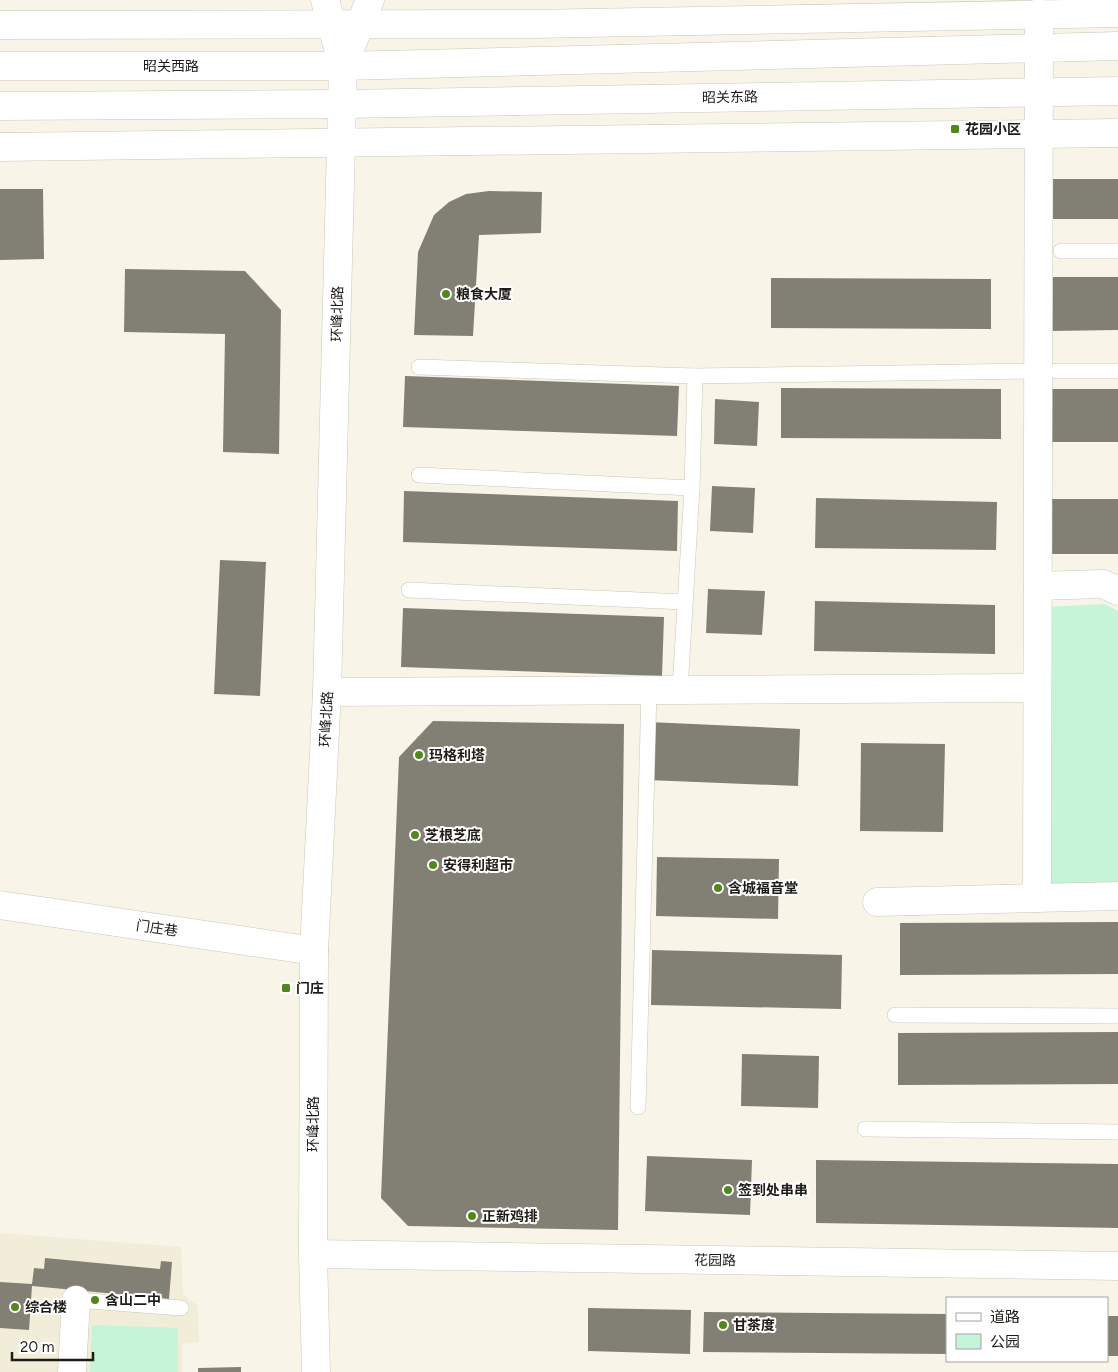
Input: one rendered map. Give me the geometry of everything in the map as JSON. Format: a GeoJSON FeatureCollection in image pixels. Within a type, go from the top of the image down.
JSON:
{"type":"FeatureCollection","features":[{"type":"Feature","properties":{"kind":"street","name":"环峰北路"},"geometry":{"type":"LineString","coordinates":[[316,1372],[313,1254],[314,951],[327,692],[343,66],[325,0]]}},
{"type":"Feature","properties":{"kind":"street","name":"环峰北路"},"geometry":{"type":"LineString","coordinates":[[343,66],[370,0]]}},
{"type":"Feature","properties":{"kind":"street"},"geometry":{"type":"LineString","coordinates":[[0,25],[522,24],[1118,13]]}},
{"type":"Feature","properties":{"kind":"street"},"geometry":{"type":"LineString","coordinates":[[1037,898],[1038,586],[1047,371],[1038,134],[1039,14]]}},
{"type":"Feature","properties":{"kind":"street"},"geometry":{"type":"LineString","coordinates":[[343,66],[1118,46]]}},
{"type":"Feature","properties":{"kind":"street","name":"昭关西路"},"geometry":{"type":"LineString","coordinates":[[0,66],[343,66]]}},
{"type":"Feature","properties":{"kind":"street","name":"昭关东路"},"geometry":{"type":"LineString","coordinates":[[342,104],[1118,91]]}},
{"type":"Feature","properties":{"kind":"street"},"geometry":{"type":"LineString","coordinates":[[0,106],[342,104]]}},
{"type":"Feature","properties":{"kind":"street"},"geometry":{"type":"LineString","coordinates":[[0,147],[1118,133]]}},
{"type":"Feature","properties":{"kind":"street"},"geometry":{"type":"LineString","coordinates":[[1038,586],[1103,584],[1118,591]]}},
{"type":"Feature","properties":{"kind":"street"},"geometry":{"type":"LineString","coordinates":[[327,692],[1037,688]]}},
{"type":"Feature","properties":{"kind":"street"},"geometry":{"type":"LineString","coordinates":[[878,902],[1118,896]]}},
{"type":"Feature","properties":{"kind":"street","name":"门庄巷"},"geometry":{"type":"LineString","coordinates":[[0,905],[314,951]]}},
{"type":"Feature","properties":{"kind":"street","name":"花园路"},"geometry":{"type":"LineString","coordinates":[[313,1254],[1118,1266]]}},
{"type":"Feature","properties":{"kind":"street"},"geometry":{"type":"LineString","coordinates":[[72,1372],[76,1300]]}},
{"type":"Feature","properties":{"kind":"lane"},"geometry":{"type":"LineString","coordinates":[[1061,251],[1118,251]]}},
{"type":"Feature","properties":{"kind":"lane"},"geometry":{"type":"LineString","coordinates":[[419,367],[695,376],[1118,371]]}},
{"type":"Feature","properties":{"kind":"lane"},"geometry":{"type":"LineString","coordinates":[[680,690],[692,488],[695,376]]}},
{"type":"Feature","properties":{"kind":"lane"},"geometry":{"type":"LineString","coordinates":[[419,474],[692,488]]}},
{"type":"Feature","properties":{"kind":"lane"},"geometry":{"type":"LineString","coordinates":[[409,590],[685,602]]}},
{"type":"Feature","properties":{"kind":"lane"},"geometry":{"type":"LineString","coordinates":[[638,1107],[648,690]]}},
{"type":"Feature","properties":{"kind":"lane"},"geometry":{"type":"LineString","coordinates":[[895,1015],[1118,1016]]}},
{"type":"Feature","properties":{"kind":"lane"},"geometry":{"type":"LineString","coordinates":[[865,1129],[1118,1132]]}},
{"type":"Feature","properties":{"kind":"lane"},"geometry":{"type":"LineString","coordinates":[[76,1300],[181,1308]]}},
{"type":"Feature","properties":{"kind":"shaded area","name":"含山二中"},"geometry":{"type":"Polygon","coordinates":[[[0,1233],[181,1247],[183,1294],[198,1306],[199,1342],[182,1344],[182,1372],[0,1372],[0,1233]]]}},
{"type":"Feature","properties":{"kind":"green space"},"geometry":{"type":"Polygon","coordinates":[[[1105,604],[1118,611],[1118,889],[1051,891],[1046,607],[1105,604]]]}},
{"type":"Feature","properties":{"kind":"green space"},"geometry":{"type":"Polygon","coordinates":[[[92,1325],[178,1328],[178,1372],[90,1372],[92,1325]]]}},
{"type":"Feature","properties":{"kind":"building"},"geometry":{"type":"Polygon","coordinates":[[[1043,179],[1118,179],[1118,219],[1044,219],[1043,179]]]}},
{"type":"Feature","properties":{"kind":"building"},"geometry":{"type":"Polygon","coordinates":[[[0,189],[43,189],[44,259],[0,260],[0,189]]]}},
{"type":"Feature","properties":{"kind":"building","name":"粮食大厦"},"geometry":{"type":"Polygon","coordinates":[[[489,191],[542,192],[541,233],[479,235],[473,336],[414,335],[418,252],[434,215],[449,202],[466,194],[489,191]]]}},
{"type":"Feature","properties":{"kind":"building"},"geometry":{"type":"Polygon","coordinates":[[[125,269],[245,271],[281,310],[279,454],[223,452],[225,334],[124,332],[125,269]]]}},
{"type":"Feature","properties":{"kind":"building"},"geometry":{"type":"Polygon","coordinates":[[[1050,277],[1118,277],[1118,330],[1050,331],[1050,277]]]}},
{"type":"Feature","properties":{"kind":"building"},"geometry":{"type":"Polygon","coordinates":[[[771,278],[991,279],[991,329],[771,328],[771,278]]]}},
{"type":"Feature","properties":{"kind":"building"},"geometry":{"type":"Polygon","coordinates":[[[405,376],[679,386],[677,436],[403,427],[405,376]]]}},
{"type":"Feature","properties":{"kind":"building"},"geometry":{"type":"Polygon","coordinates":[[[781,388],[1001,389],[1001,439],[781,438],[781,388]]]}},
{"type":"Feature","properties":{"kind":"building"},"geometry":{"type":"Polygon","coordinates":[[[1046,389],[1118,389],[1118,442],[1046,442],[1046,389]]]}},
{"type":"Feature","properties":{"kind":"building"},"geometry":{"type":"Polygon","coordinates":[[[715,399],[759,402],[757,446],[714,444],[715,399]]]}},
{"type":"Feature","properties":{"kind":"building"},"geometry":{"type":"Polygon","coordinates":[[[712,486],[755,488],[753,533],[710,531],[712,486]]]}},
{"type":"Feature","properties":{"kind":"building"},"geometry":{"type":"Polygon","coordinates":[[[404,491],[678,501],[677,551],[403,542],[404,491]]]}},
{"type":"Feature","properties":{"kind":"building"},"geometry":{"type":"Polygon","coordinates":[[[816,498],[997,502],[996,550],[815,548],[816,498]]]}},
{"type":"Feature","properties":{"kind":"building"},"geometry":{"type":"Polygon","coordinates":[[[1045,499],[1118,499],[1118,554],[1045,554],[1045,499]]]}},
{"type":"Feature","properties":{"kind":"building"},"geometry":{"type":"Polygon","coordinates":[[[220,560],[266,562],[260,696],[214,694],[220,560]]]}},
{"type":"Feature","properties":{"kind":"building"},"geometry":{"type":"Polygon","coordinates":[[[708,589],[765,591],[762,635],[706,633],[708,589]]]}},
{"type":"Feature","properties":{"kind":"building"},"geometry":{"type":"Polygon","coordinates":[[[815,601],[995,605],[995,654],[814,651],[815,601]]]}},
{"type":"Feature","properties":{"kind":"building"},"geometry":{"type":"Polygon","coordinates":[[[403,608],[664,617],[662,676],[401,667],[403,608]]]}},
{"type":"Feature","properties":{"kind":"building"},"geometry":{"type":"Polygon","coordinates":[[[433,721],[624,724],[618,1230],[408,1226],[381,1198],[399,757],[433,721]]]}},
{"type":"Feature","properties":{"kind":"building"},"geometry":{"type":"Polygon","coordinates":[[[649,722],[800,729],[798,786],[647,780],[649,722]]]}},
{"type":"Feature","properties":{"kind":"building"},"geometry":{"type":"Polygon","coordinates":[[[861,743],[945,744],[943,832],[860,831],[861,743]]]}},
{"type":"Feature","properties":{"kind":"building","name":"含城福音堂"},"geometry":{"type":"Polygon","coordinates":[[[657,857],[779,859],[778,919],[656,916],[657,857]]]}},
{"type":"Feature","properties":{"kind":"building"},"geometry":{"type":"Polygon","coordinates":[[[1118,922],[1118,974],[900,975],[900,923],[1118,922]]]}},
{"type":"Feature","properties":{"kind":"building"},"geometry":{"type":"Polygon","coordinates":[[[652,950],[842,955],[841,1009],[651,1005],[652,950]]]}},
{"type":"Feature","properties":{"kind":"building"},"geometry":{"type":"Polygon","coordinates":[[[1118,1032],[1118,1084],[898,1085],[898,1033],[1118,1032]]]}},
{"type":"Feature","properties":{"kind":"building"},"geometry":{"type":"Polygon","coordinates":[[[742,1054],[819,1056],[818,1108],[741,1106],[742,1054]]]}},
{"type":"Feature","properties":{"kind":"building"},"geometry":{"type":"Polygon","coordinates":[[[647,1156],[752,1160],[750,1215],[645,1211],[647,1156]]]}},
{"type":"Feature","properties":{"kind":"building"},"geometry":{"type":"Polygon","coordinates":[[[816,1160],[1118,1164],[1118,1228],[816,1223],[816,1160]]]}},
{"type":"Feature","properties":{"kind":"building"},"geometry":{"type":"Polygon","coordinates":[[[45,1258],[160,1269],[161,1261],[172,1262],[169,1299],[32,1286],[29,1330],[0,1328],[0,1282],[32,1284],[34,1268],[44,1269],[45,1258]]]}},
{"type":"Feature","properties":{"kind":"building"},"geometry":{"type":"Polygon","coordinates":[[[588,1308],[691,1310],[690,1354],[588,1351],[588,1308]]]}},
{"type":"Feature","properties":{"kind":"building"},"geometry":{"type":"Polygon","coordinates":[[[704,1312],[946,1314],[946,1354],[703,1352],[704,1312]]]}},
{"type":"Feature","properties":{"kind":"building"},"geometry":{"type":"Polygon","coordinates":[[[1108,1316],[1118,1316],[1118,1356],[1108,1356],[1108,1316]]]}},
{"type":"Feature","properties":{"kind":"building"},"geometry":{"type":"Polygon","coordinates":[[[241,1367],[241,1372],[198,1372],[198,1368],[241,1367]]]}},
{"type":"Feature","properties":{"kind":"place","name":"花园小区"},"geometry":{"type":"Point","coordinates":[955,129]}},
{"type":"Feature","properties":{"kind":"place","name":"粮食大厦"},"geometry":{"type":"Point","coordinates":[446,294]}},
{"type":"Feature","properties":{"kind":"place","name":"玛格利塔"},"geometry":{"type":"Point","coordinates":[419,755]}},
{"type":"Feature","properties":{"kind":"place","name":"芝根芝底"},"geometry":{"type":"Point","coordinates":[415,835]}},
{"type":"Feature","properties":{"kind":"place","name":"安得利超市"},"geometry":{"type":"Point","coordinates":[433,865]}},
{"type":"Feature","properties":{"kind":"place","name":"含城福音堂"},"geometry":{"type":"Point","coordinates":[718,888]}},
{"type":"Feature","properties":{"kind":"place","name":"门庄"},"geometry":{"type":"Point","coordinates":[286,988]}},
{"type":"Feature","properties":{"kind":"place","name":"签到处串串"},"geometry":{"type":"Point","coordinates":[728,1190]}},
{"type":"Feature","properties":{"kind":"place","name":"正新鸡排"},"geometry":{"type":"Point","coordinates":[472,1216]}},
{"type":"Feature","properties":{"kind":"place","name":"含山二中"},"geometry":{"type":"Point","coordinates":[95,1300]}},
{"type":"Feature","properties":{"kind":"place","name":"综合楼"},"geometry":{"type":"Point","coordinates":[15,1307]}},
{"type":"Feature","properties":{"kind":"place","name":"甘茶度"},"geometry":{"type":"Point","coordinates":[723,1325]}}]}
